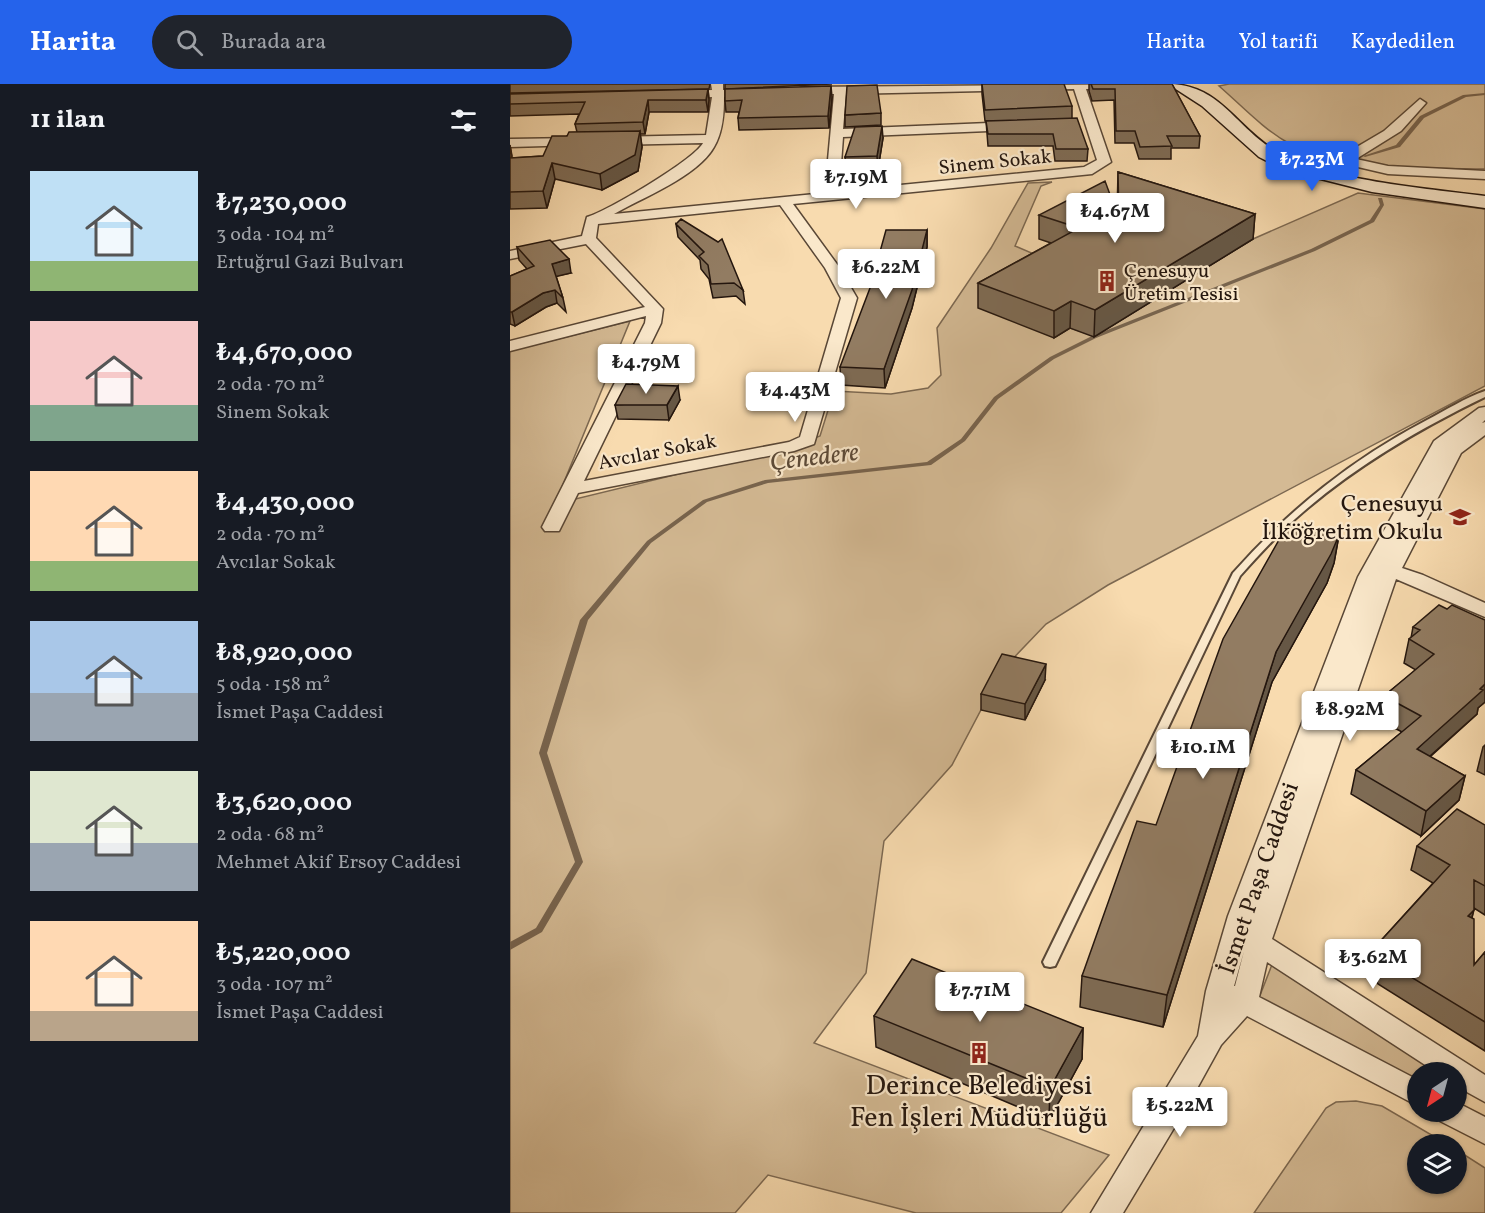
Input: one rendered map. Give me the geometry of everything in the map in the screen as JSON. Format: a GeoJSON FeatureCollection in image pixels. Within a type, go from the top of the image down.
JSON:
{"type":"FeatureCollection","features":[{"type":"Feature","properties":{"kind":"main road"},"geometry":{"type":"LineString","coordinates":[[1176,84],[1208,102],[1252,144],[1292,166],[1372,186],[1485,202]]}},
{"type":"Feature","properties":{"kind":"main road"},"geometry":{"type":"LineString","coordinates":[[1199,84],[1214,93],[1278,148],[1306,162],[1352,174],[1485,195]]}},
{"type":"Feature","properties":{"kind":"street"},"geometry":{"type":"LineString","coordinates":[[795,91],[992,85],[1166,84]]}},
{"type":"Feature","properties":{"kind":"street","name":"Sinem Sokak"},"geometry":{"type":"LineString","coordinates":[[592,220],[1087,171],[1104,162],[1085,123],[1079,85]]}},
{"type":"Feature","properties":{"kind":"street"},"geometry":{"type":"LineString","coordinates":[[672,95],[718,89],[762,92]]}},
{"type":"Feature","properties":{"kind":"street"},"geometry":{"type":"LineString","coordinates":[[589,239],[592,220],[684,168],[707,149],[718,123],[718,89]]}},
{"type":"Feature","properties":{"kind":"street"},"geometry":{"type":"LineString","coordinates":[[832,196],[840,90]]}},
{"type":"Feature","properties":{"kind":"street"},"geometry":{"type":"LineString","coordinates":[[1420,103],[1403,124],[1387,138],[1350,157],[1350,161],[1389,170],[1485,175]]}},
{"type":"Feature","properties":{"kind":"street"},"geometry":{"type":"LineString","coordinates":[[837,133],[1022,125]]}},
{"type":"Feature","properties":{"kind":"street"},"geometry":{"type":"LineString","coordinates":[[510,143],[711,139]]}},
{"type":"Feature","properties":{"kind":"street","name":"Avcılar Sokak"},"geometry":{"type":"LineString","coordinates":[[571,489],[794,446],[808,440],[849,298],[832,267],[784,201]]}},
{"type":"Feature","properties":{"kind":"street"},"geometry":{"type":"LineString","coordinates":[[510,255],[589,239]]}},
{"type":"Feature","properties":{"kind":"street"},"geometry":{"type":"LineString","coordinates":[[589,239],[655,309]]}},
{"type":"Feature","properties":{"kind":"street"},"geometry":{"type":"LineString","coordinates":[[552,527],[652,323],[655,309]]}},
{"type":"Feature","properties":{"kind":"street"},"geometry":{"type":"LineString","coordinates":[[510,346],[655,309]]}},
{"type":"Feature","properties":{"kind":"street","name":"İsmet Paşa Caddesi"},"geometry":{"type":"LineString","coordinates":[[1210,1037],[1219,991],[1248,936],[1383,568],[1440,444],[1485,412]]}},
{"type":"Feature","properties":{"kind":"street","name":"İsmet Paşa Caddesi"},"geometry":{"type":"LineString","coordinates":[[1383,568],[1454,450],[1485,427]]}},
{"type":"Feature","properties":{"kind":"street"},"geometry":{"type":"LineString","coordinates":[[1383,568],[1416,579],[1485,611]]}},
{"type":"Feature","properties":{"kind":"street"},"geometry":{"type":"LineString","coordinates":[[1248,936],[1485,1090]]}},
{"type":"Feature","properties":{"kind":"street","name":"İsmet Paşa Caddesi"},"geometry":{"type":"LineString","coordinates":[[1106,1213],[1179,1095],[1210,1037],[1245,1001],[1248,936]]}},
{"type":"Feature","properties":{"kind":"street"},"geometry":{"type":"LineString","coordinates":[[1219,991],[1245,1001],[1407,1088]]}},
{"type":"Feature","properties":{"kind":"street"},"geometry":{"type":"LineString","coordinates":[[1467,1121],[1485,1131]]}},
{"type":"Feature","properties":{"kind":"lane"},"geometry":{"type":"LineString","coordinates":[[1050,962],[1236,575],[1267,537],[1358,463],[1433,418],[1485,394]]}},
{"type":"Feature","properties":{"kind":"shaded area"},"geometry":{"type":"Polygon","coordinates":[[[1229,84],[1485,84],[1485,169],[1412,168],[1358,164],[1310,153],[1271,132],[1219,86],[1229,84]]]}},
{"type":"Feature","properties":{"kind":"shaded area"},"geometry":{"type":"Polygon","coordinates":[[[1052,182],[1041,186],[1015,246],[1034,254],[1070,328],[1094,336],[1253,239],[1358,193],[1485,209],[1485,386],[1108,585],[1046,624],[1002,670],[952,765],[884,841],[866,973],[814,1043],[1109,1155],[1061,1213],[916,1213],[768,1175],[735,1213],[510,1213],[510,351],[630,321],[555,504],[794,446],[820,436],[834,391],[891,394],[928,388],[941,375],[937,328],[991,248],[1028,183],[1052,182]]]}},
{"type":"Feature","properties":{"kind":"shaded area"},"geometry":{"type":"Polygon","coordinates":[[[1273,962],[1426,1062],[1407,1062],[1407,1076],[1259,998],[1273,962]]]}},
{"type":"Feature","properties":{"kind":"shaded area"},"geometry":{"type":"Polygon","coordinates":[[[1356,1101],[1382,1106],[1430,1134],[1407,1134],[1407,1194],[1467,1194],[1467,1156],[1485,1168],[1485,1213],[1254,1213],[1326,1108],[1336,1102],[1356,1101]]]}},
{"type":"Feature","properties":{"kind":"building"},"geometry":{"type":"Polygon","coordinates":[[[982,84],[1064,84],[1072,106],[985,110],[982,84]]]}},
{"type":"Feature","properties":{"kind":"building"},"geometry":{"type":"Polygon","coordinates":[[[1091,84],[1172,84],[1200,136],[1167,136],[1172,146],[1140,147],[1135,131],[1116,131],[1115,89],[1093,89],[1091,84]]]}},
{"type":"Feature","properties":{"kind":"building"},"geometry":{"type":"Polygon","coordinates":[[[877,85],[881,113],[845,115],[847,86],[877,85]]]}},
{"type":"Feature","properties":{"kind":"building"},"geometry":{"type":"Polygon","coordinates":[[[831,86],[828,116],[738,118],[742,100],[725,101],[725,89],[831,86]]]}},
{"type":"Feature","properties":{"kind":"building"},"geometry":{"type":"Polygon","coordinates":[[[708,89],[706,100],[648,100],[643,122],[575,124],[585,102],[510,104],[510,94],[708,89]]]}},
{"type":"Feature","properties":{"kind":"building"},"geometry":{"type":"Polygon","coordinates":[[[1077,118],[1088,149],[1056,149],[1053,134],[988,134],[986,121],[1077,118]]]}},
{"type":"Feature","properties":{"kind":"building"},"geometry":{"type":"Polygon","coordinates":[[[882,126],[877,156],[845,157],[855,127],[882,126]]]}},
{"type":"Feature","properties":{"kind":"building"},"geometry":{"type":"Polygon","coordinates":[[[640,131],[635,155],[600,174],[552,163],[543,191],[510,192],[510,158],[543,156],[552,136],[567,136],[569,132],[640,131]]]}},
{"type":"Feature","properties":{"kind":"building","name":"Çenesuyu Üretim Tesisi"},"geometry":{"type":"Polygon","coordinates":[[[1118,172],[1255,214],[1095,310],[1071,301],[1054,311],[978,283],[1079,228],[1039,215],[1105,181],[1119,219],[1118,172]]]}},
{"type":"Feature","properties":{"kind":"building"},"geometry":{"type":"Polygon","coordinates":[[[681,219],[718,242],[722,239],[743,290],[734,283],[711,284],[708,265],[699,256],[704,252],[676,224],[681,219]]]}},
{"type":"Feature","properties":{"kind":"building"},"geometry":{"type":"Polygon","coordinates":[[[886,230],[927,230],[912,290],[884,369],[840,367],[870,288],[886,230]]]}},
{"type":"Feature","properties":{"kind":"building"},"geometry":{"type":"Polygon","coordinates":[[[550,240],[569,259],[552,264],[563,298],[555,290],[543,293],[510,312],[510,276],[534,266],[517,247],[550,240]]]}},
{"type":"Feature","properties":{"kind":"building"},"geometry":{"type":"Polygon","coordinates":[[[626,384],[678,386],[667,405],[615,405],[626,384]]]}},
{"type":"Feature","properties":{"kind":"building"},"geometry":{"type":"Polygon","coordinates":[[[1288,524],[1339,535],[1331,554],[1276,652],[1167,995],[1082,976],[1137,821],[1156,825],[1223,639],[1288,524]]]}},
{"type":"Feature","properties":{"kind":"building"},"geometry":{"type":"Polygon","coordinates":[[[1439,605],[1447,609],[1452,605],[1485,620],[1485,684],[1480,689],[1483,690],[1417,749],[1465,776],[1426,811],[1356,770],[1421,716],[1384,696],[1434,654],[1409,639],[1420,630],[1413,627],[1439,605]]]}},
{"type":"Feature","properties":{"kind":"building"},"geometry":{"type":"Polygon","coordinates":[[[1002,654],[1046,664],[1025,704],[981,694],[1002,654]]]}},
{"type":"Feature","properties":{"kind":"building"},"geometry":{"type":"Polygon","coordinates":[[[1457,809],[1485,825],[1485,886],[1474,880],[1474,910],[1468,916],[1474,919],[1474,965],[1485,952],[1485,1022],[1383,960],[1376,946],[1450,865],[1417,846],[1457,809]]]}},
{"type":"Feature","properties":{"kind":"building"},"geometry":{"type":"Polygon","coordinates":[[[912,959],[1083,1028],[1050,1088],[874,1016],[912,959]]]}},
{"type":"Feature","properties":{"kind":"waterway"},"geometry":{"type":"LineString","coordinates":[[1365,156],[1398,146],[1422,117],[1465,96],[1485,94]]}},
{"type":"Feature","properties":{"kind":"waterway","name":"Çenedere"},"geometry":{"type":"LineString","coordinates":[[510,946],[539,930],[579,862],[543,753],[584,620],[649,542],[705,501],[767,481],[929,464],[963,440],[996,398],[1052,358],[1094,337],[1313,250],[1372,221],[1382,205],[1380,199]]}},
{"type":"Feature","properties":{"kind":"place","name":"Çenesuyu Üretim Tesisi"},"geometry":{"type":"Point","coordinates":[1107,281]}},
{"type":"Feature","properties":{"kind":"place","name":"Çenesuyu İlköğretim Okulu"},"geometry":{"type":"Point","coordinates":[1460,517]}},
{"type":"Feature","properties":{"kind":"place","name":"Derince Belediyesi Fen İşleri Müdürlüğü"},"geometry":{"type":"Point","coordinates":[979,1053]}}]}
